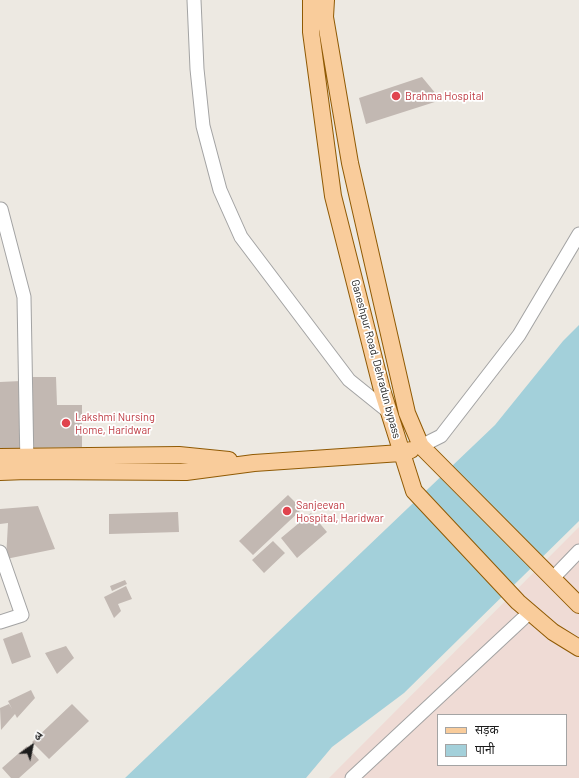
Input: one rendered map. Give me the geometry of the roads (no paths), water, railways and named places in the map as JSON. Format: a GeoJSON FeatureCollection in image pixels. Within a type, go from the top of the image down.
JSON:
{"type":"FeatureCollection","features":[{"type":"Feature","properties":{"kind":"main road","name":"Ganeshpur Road, Dehradun bypass"},"geometry":{"type":"LineString","coordinates":[[311,0],[311,32],[333,196],[382,390],[401,454],[414,491],[524,607],[552,632],[579,648]]}},
{"type":"Feature","properties":{"kind":"main road"},"geometry":{"type":"LineString","coordinates":[[326,0],[325,17],[350,162],[407,413],[421,446],[579,605]]}},
{"type":"Feature","properties":{"kind":"main road"},"geometry":{"type":"LineString","coordinates":[[0,456],[27,463],[186,472],[254,463],[401,454],[421,446]]}},
{"type":"Feature","properties":{"kind":"main road"},"geometry":{"type":"LineString","coordinates":[[0,472],[27,463]]}},
{"type":"Feature","properties":{"kind":"street"},"geometry":{"type":"LineString","coordinates":[[194,0],[196,69],[203,126],[220,190],[241,237],[349,380],[390,413]]}},
{"type":"Feature","properties":{"kind":"street"},"geometry":{"type":"LineString","coordinates":[[1,209],[24,297],[27,463]]}},
{"type":"Feature","properties":{"kind":"street"},"geometry":{"type":"LineString","coordinates":[[421,446],[441,436],[519,335],[579,234]]}},
{"type":"Feature","properties":{"kind":"street"},"geometry":{"type":"LineString","coordinates":[[548,573],[579,551]]}},
{"type":"Feature","properties":{"kind":"street"},"geometry":{"type":"LineString","coordinates":[[0,552],[22,615],[0,622]]}},
{"type":"Feature","properties":{"kind":"street"},"geometry":{"type":"LineString","coordinates":[[352,778],[524,607]]}},
{"type":"Feature","properties":{"kind":"water"},"geometry":{"type":"Polygon","coordinates":[[[579,325],[579,521],[404,693],[332,747],[306,778],[125,778],[495,425],[563,341],[579,325]]]}},
{"type":"Feature","properties":{"kind":"place","name":"Brahma Hospital"},"geometry":{"type":"Point","coordinates":[396,96]}},
{"type":"Feature","properties":{"kind":"place","name":"Lakshmi Nursing Home, Haridwar"},"geometry":{"type":"Point","coordinates":[66,423]}},
{"type":"Feature","properties":{"kind":"place","name":"Sanjeevan Hospital, Haridwar"},"geometry":{"type":"Point","coordinates":[287,511]}}]}
